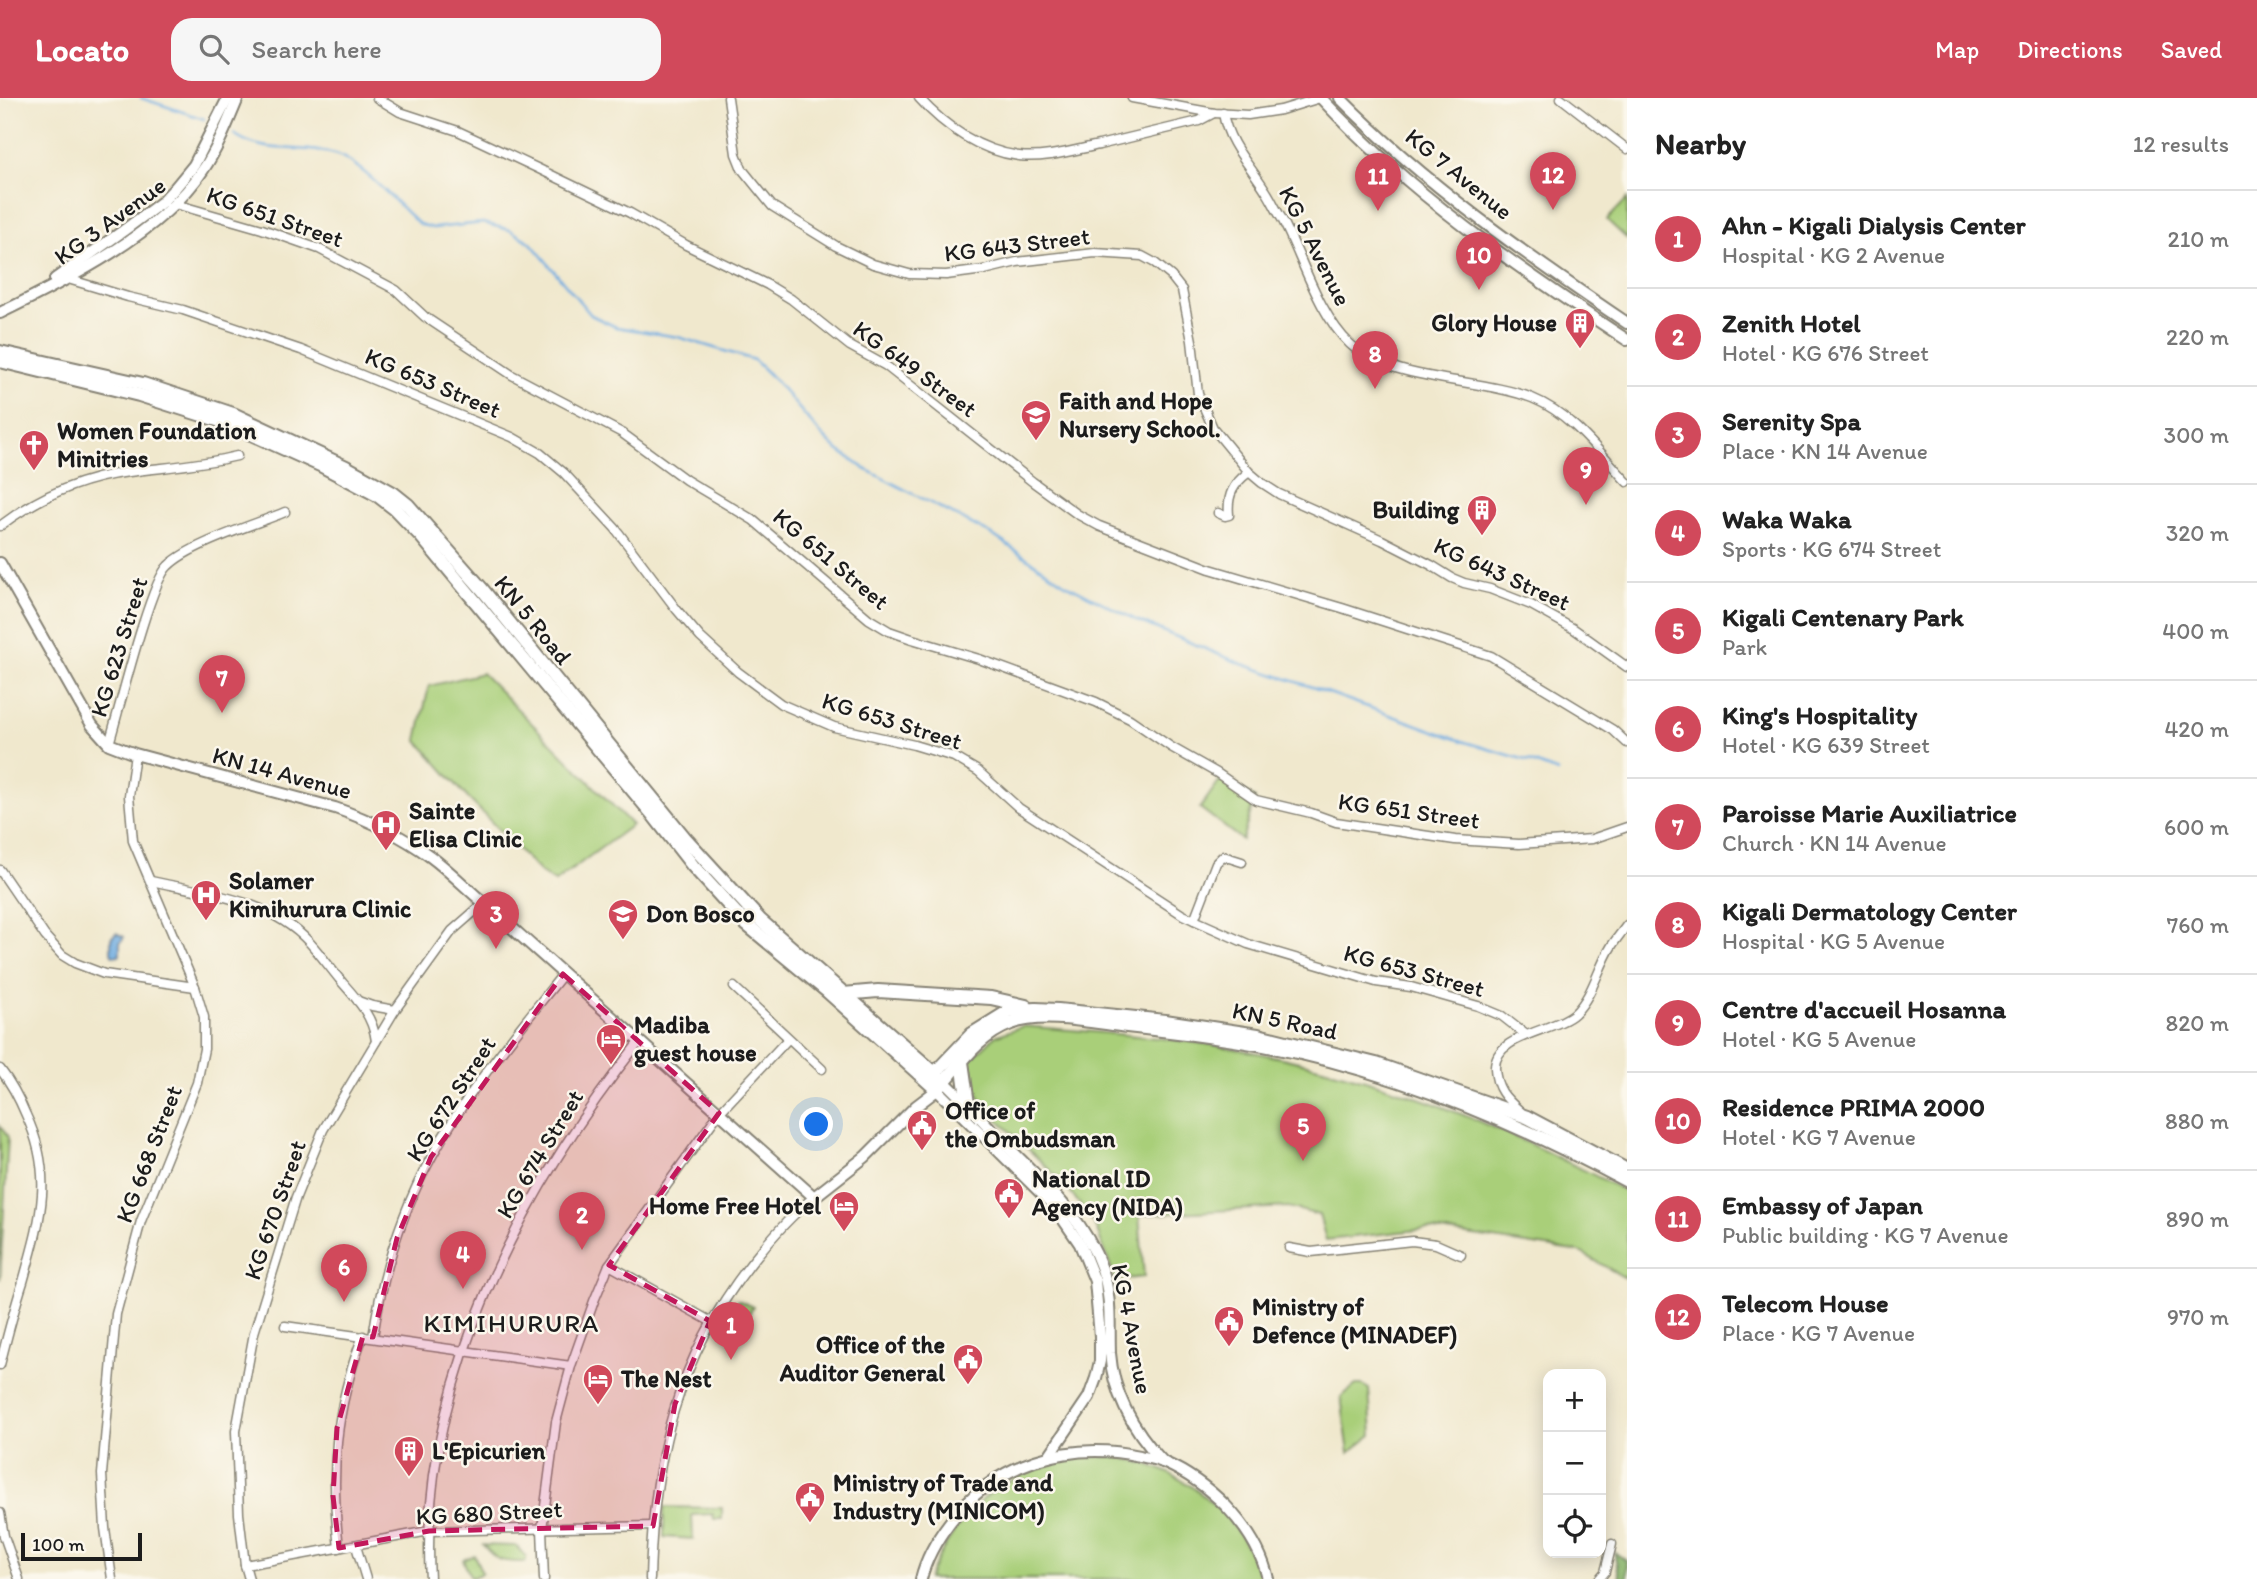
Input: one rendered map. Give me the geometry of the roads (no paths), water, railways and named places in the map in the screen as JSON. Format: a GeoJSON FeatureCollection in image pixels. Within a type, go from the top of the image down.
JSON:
{"type":"FeatureCollection","features":[{"type":"Feature","properties":{"kind":"main road","name":"KG 3 Avenue"},"geometry":{"type":"LineString","coordinates":[[0,306],[60,276],[162,202],[194,165],[228,98]]}},
{"type":"Feature","properties":{"kind":"main road","name":"KG 3 Avenue"},"geometry":{"type":"LineString","coordinates":[[0,313],[87,269],[175,204],[203,170],[238,98]]}},
{"type":"Feature","properties":{"kind":"main road","name":"KG 7 Avenue"},"geometry":{"type":"LineString","coordinates":[[1321,98],[1371,150],[1435,203],[1507,258],[1627,340]]}},
{"type":"Feature","properties":{"kind":"main road","name":"KG 7 Avenue"},"geometry":{"type":"LineString","coordinates":[[1340,98],[1444,194],[1627,323]]}},
{"type":"Feature","properties":{"kind":"main road","name":"KN 5 Road"},"geometry":{"type":"LineString","coordinates":[[0,352],[144,384],[233,414],[375,481],[393,493],[408,505],[482,589],[685,838],[760,920],[936,1081]]}},
{"type":"Feature","properties":{"kind":"main road","name":"KN 5 Road"},"geometry":{"type":"LineString","coordinates":[[0,361],[139,395],[228,423],[320,465],[387,502],[420,535],[654,816],[692,866],[746,924],[936,1081]]}},
{"type":"Feature","properties":{"kind":"main road","name":"KN 14 Avenue"},"geometry":{"type":"LineString","coordinates":[[0,563],[101,738],[135,754],[360,816],[395,833],[433,859],[484,903],[814,1197]]}},
{"type":"Feature","properties":{"kind":"main road"},"geometry":{"type":"LineString","coordinates":[[843,994],[878,991],[991,998],[1036,1009]]}},
{"type":"Feature","properties":{"kind":"main road","name":"KN 5 Road"},"geometry":{"type":"LineString","coordinates":[[936,1081],[972,1034],[1009,1011],[1036,1009],[1166,1021],[1293,1042],[1388,1067],[1527,1117],[1627,1170]]}},
{"type":"Feature","properties":{"kind":"main road","name":"KN 5 Road"},"geometry":{"type":"LineString","coordinates":[[936,1081],[996,1030],[1031,1018],[1132,1026],[1267,1046],[1365,1070],[1519,1126],[1627,1181]]}},
{"type":"Feature","properties":{"kind":"main road"},"geometry":{"type":"LineString","coordinates":[[961,1062],[968,1104]]}},
{"type":"Feature","properties":{"kind":"main road"},"geometry":{"type":"LineString","coordinates":[[814,1197],[865,1157],[916,1106],[936,1081]]}},
{"type":"Feature","properties":{"kind":"main road","name":"KG 4 Avenue"},"geometry":{"type":"LineString","coordinates":[[936,1081],[968,1104],[1012,1159],[1061,1199],[1090,1241],[1102,1269],[1111,1305],[1110,1355],[1120,1398],[1136,1430],[1163,1462]]}},
{"type":"Feature","properties":{"kind":"main road","name":"KG 4 Avenue"},"geometry":{"type":"LineString","coordinates":[[936,1081],[1054,1206],[1067,1223],[1090,1266],[1098,1296],[1100,1361],[1089,1397],[1049,1456]]}},
{"type":"Feature","properties":{"kind":"main road"},"geometry":{"type":"LineString","coordinates":[[921,1579],[938,1539],[959,1510],[997,1478],[1022,1465],[1049,1456],[1084,1450],[1120,1452],[1163,1462],[1215,1495],[1238,1519],[1255,1545],[1268,1579]]}},
{"type":"Feature","properties":{"kind":"street","name":"KG 649 Street"},"geometry":{"type":"LineString","coordinates":[[377,98],[400,112],[458,131],[768,285],[791,299],[850,346],[886,366],[1033,482],[1077,514],[1099,526],[1210,569],[1491,656],[1613,730],[1627,743]]}},
{"type":"Feature","properties":{"kind":"street","name":"KG 643 Street"},"geometry":{"type":"LineString","coordinates":[[729,98],[736,154],[742,169],[772,206],[836,246],[873,264],[909,274],[946,275],[1017,262],[1095,253],[1142,256],[1155,263],[1171,276],[1182,290],[1198,394],[1213,428],[1249,472],[1279,494],[1382,540],[1452,578],[1531,605],[1574,629],[1627,667]]}},
{"type":"Feature","properties":{"kind":"street"},"geometry":{"type":"LineString","coordinates":[[919,98],[944,123],[959,133],[983,146],[1021,156],[1082,149],[1199,121],[1218,113]]}},
{"type":"Feature","properties":{"kind":"street"},"geometry":{"type":"LineString","coordinates":[[1132,98],[1218,113],[1248,115],[1321,98]]}},
{"type":"Feature","properties":{"kind":"street"},"geometry":{"type":"LineString","coordinates":[[1561,98],[1627,149]]}},
{"type":"Feature","properties":{"kind":"street","name":"KG 5 Avenue"},"geometry":{"type":"LineString","coordinates":[[1218,113],[1293,239],[1327,314],[1350,343],[1362,353],[1379,361],[1434,377],[1523,395],[1540,402],[1581,432],[1627,482]]}},
{"type":"Feature","properties":{"kind":"street","name":"KG 651 Street"},"geometry":{"type":"LineString","coordinates":[[175,204],[299,241],[354,266],[396,290],[425,317],[512,374],[622,433],[698,487],[753,520],[869,619],[888,631],[979,659],[1096,702],[1130,719],[1256,800],[1311,813],[1350,826],[1455,840],[1520,844],[1592,839],[1627,827]]}},
{"type":"Feature","properties":{"kind":"street","name":"KG 653 Street"},"geometry":{"type":"LineString","coordinates":[[68,279],[183,310],[301,350],[512,437],[540,453],[564,473],[615,527],[700,637],[718,656],[781,704],[834,727],[914,745],[966,763],[1019,808],[1194,920],[1260,947],[1376,982],[1411,987],[1478,1006],[1502,1016],[1525,1034]]}},
{"type":"Feature","properties":{"kind":"street"},"geometry":{"type":"LineString","coordinates":[[0,526],[23,508],[83,482],[128,472],[204,464],[237,456]]}},
{"type":"Feature","properties":{"kind":"street"},"geometry":{"type":"LineString","coordinates":[[1218,513],[1226,516],[1229,514],[1231,492],[1237,481],[1249,472]]}},
{"type":"Feature","properties":{"kind":"street","name":"KG 623 Street"},"geometry":{"type":"LineString","coordinates":[[109,744],[152,598],[164,569],[190,550],[285,512]]}},
{"type":"Feature","properties":{"kind":"street","name":"KG 668 Street"},"geometry":{"type":"LineString","coordinates":[[112,1579],[105,1528],[102,1474],[116,1314],[141,1221],[197,1083],[202,1065],[204,1017],[195,987],[151,881],[137,855],[130,829],[129,796],[135,754]]}},
{"type":"Feature","properties":{"kind":"street"},"geometry":{"type":"LineString","coordinates":[[1194,920],[1216,863],[1223,856],[1242,862]]}},
{"type":"Feature","properties":{"kind":"street"},"geometry":{"type":"LineString","coordinates":[[0,870],[45,936],[62,955],[75,963],[104,974],[195,987]]}},
{"type":"Feature","properties":{"kind":"street"},"geometry":{"type":"LineString","coordinates":[[151,881],[247,903],[282,919],[310,942],[358,1001],[371,1020],[376,1041]]}},
{"type":"Feature","properties":{"kind":"street","name":"KG 670 Street"},"geometry":{"type":"LineString","coordinates":[[249,1579],[239,1514],[236,1431],[254,1334],[296,1197],[328,1122],[395,1010],[452,931],[484,903]]}},
{"type":"Feature","properties":{"kind":"street"},"geometry":{"type":"LineString","coordinates":[[1527,1117],[1502,1095],[1495,1079],[1498,1054],[1525,1034],[1553,1026],[1576,1012],[1611,947],[1627,925]]}},
{"type":"Feature","properties":{"kind":"street","name":"KG 672 Street"},"geometry":{"type":"LineString","coordinates":[[373,1337],[380,1297],[397,1238],[431,1157],[460,1110],[563,974]]}},
{"type":"Feature","properties":{"kind":"street"},"geometry":{"type":"LineString","coordinates":[[734,987],[822,1069]]}},
{"type":"Feature","properties":{"kind":"street"},"geometry":{"type":"LineString","coordinates":[[358,1001],[395,1010]]}},
{"type":"Feature","properties":{"kind":"street"},"geometry":{"type":"LineString","coordinates":[[544,1579],[542,1529],[553,1441],[571,1366],[609,1265],[719,1113],[788,1039]]}},
{"type":"Feature","properties":{"kind":"street","name":"KG 674 Street"},"geometry":{"type":"LineString","coordinates":[[430,1579],[429,1531],[440,1437],[447,1402],[465,1350],[505,1250],[528,1209],[575,1128],[639,1042]]}},
{"type":"Feature","properties":{"kind":"street"},"geometry":{"type":"LineString","coordinates":[[0,1069],[12,1085],[33,1128],[41,1158],[43,1193],[39,1225],[0,1365]]}},
{"type":"Feature","properties":{"kind":"street"},"geometry":{"type":"LineString","coordinates":[[650,1579],[658,1472],[675,1404],[691,1361],[710,1321],[773,1235],[814,1197]]}},
{"type":"Feature","properties":{"kind":"street"},"geometry":{"type":"LineString","coordinates":[[1289,1248],[1311,1252],[1412,1241],[1436,1244],[1461,1255]]}},
{"type":"Feature","properties":{"kind":"street"},"geometry":{"type":"LineString","coordinates":[[609,1265],[710,1321]]}},
{"type":"Feature","properties":{"kind":"street"},"geometry":{"type":"LineString","coordinates":[[285,1326],[571,1366]]}},
{"type":"Feature","properties":{"kind":"street"},"geometry":{"type":"LineString","coordinates":[[339,1548],[333,1496],[337,1428],[347,1383],[363,1336]]}},
{"type":"Feature","properties":{"kind":"street"},"geometry":{"type":"LineString","coordinates":[[0,1513],[4,1536],[19,1579]]}},
{"type":"Feature","properties":{"kind":"street","name":"KG 680 Street"},"geometry":{"type":"LineString","coordinates":[[245,1565],[429,1531],[653,1526]]}},
{"type":"Feature","properties":{"kind":"street"},"geometry":{"type":"LineString","coordinates":[[0,1545],[4,1536]]}},
{"type":"Feature","properties":{"kind":"street"},"geometry":{"type":"LineString","coordinates":[[1599,1579],[1605,1572],[1612,1544]]}},
{"type":"Feature","properties":{"kind":"street"},"geometry":{"type":"LineString","coordinates":[[356,1546],[366,1579]]}},
{"type":"Feature","properties":{"kind":"water"},"geometry":{"type":"Polygon","coordinates":[[[116,933],[124,937],[120,943],[120,955],[113,956],[111,938],[116,933]]]}},
{"type":"Feature","properties":{"kind":"waterway"},"geometry":{"type":"LineString","coordinates":[[141,98],[204,119]]}},
{"type":"Feature","properties":{"kind":"waterway"},"geometry":{"type":"LineString","coordinates":[[234,134],[258,145],[322,151],[345,158],[367,174],[419,224],[433,228],[483,223],[510,230],[530,242],[591,315],[616,327],[678,337],[754,360],[834,447],[865,469],[991,534],[1064,583],[1136,620],[1242,664],[1558,772]]}},
{"type":"Feature","properties":{"kind":"place","name":"Telecom House"},"geometry":{"type":"Point","coordinates":[1553,210]}},
{"type":"Feature","properties":{"kind":"place","name":"Embassy of Japan"},"geometry":{"type":"Point","coordinates":[1378,211]}},
{"type":"Feature","properties":{"kind":"place","name":"Residence PRIMA 2000"},"geometry":{"type":"Point","coordinates":[1479,290]}},
{"type":"Feature","properties":{"kind":"place","name":"Glory House"},"geometry":{"type":"Point","coordinates":[1580,350]}},
{"type":"Feature","properties":{"kind":"place","name":"Kigali Dermatology Center"},"geometry":{"type":"Point","coordinates":[1375,389]}},
{"type":"Feature","properties":{"kind":"place","name":"Faith and Hope Nursery School."},"geometry":{"type":"Point","coordinates":[1036,442]}},
{"type":"Feature","properties":{"kind":"place","name":"Women Foundation Minitries"},"geometry":{"type":"Point","coordinates":[34,472]}},
{"type":"Feature","properties":{"kind":"place","name":"Centre d'accueil Hosanna"},"geometry":{"type":"Point","coordinates":[1586,505]}},
{"type":"Feature","properties":{"kind":"place","name":"Building"},"geometry":{"type":"Point","coordinates":[1482,537]}},
{"type":"Feature","properties":{"kind":"place","name":"Paroisse Marie Auxiliatrice"},"geometry":{"type":"Point","coordinates":[222,713]}},
{"type":"Feature","properties":{"kind":"place","name":"Sainte Elisa Clinic"},"geometry":{"type":"Point","coordinates":[386,852]}},
{"type":"Feature","properties":{"kind":"place","name":"Solamer Kimihurura Clinic"},"geometry":{"type":"Point","coordinates":[206,922]}},
{"type":"Feature","properties":{"kind":"place","name":"Don Bosco"},"geometry":{"type":"Point","coordinates":[623,941]}},
{"type":"Feature","properties":{"kind":"place","name":"Serenity Spa"},"geometry":{"type":"Point","coordinates":[496,949]}},
{"type":"Feature","properties":{"kind":"place","name":"Madiba guest house"},"geometry":{"type":"Point","coordinates":[611,1066]}},
{"type":"Feature","properties":{"kind":"place","name":"Office of the Ombudsman"},"geometry":{"type":"Point","coordinates":[922,1152]}},
{"type":"Feature","properties":{"kind":"place","name":"Kigali Centenary Park"},"geometry":{"type":"Point","coordinates":[1303,1161]}},
{"type":"Feature","properties":{"kind":"place","name":"National ID Agency (NIDA)"},"geometry":{"type":"Point","coordinates":[1009,1220]}},
{"type":"Feature","properties":{"kind":"place","name":"Home Free Hotel"},"geometry":{"type":"Point","coordinates":[844,1233]}},
{"type":"Feature","properties":{"kind":"place","name":"Zenith Hotel"},"geometry":{"type":"Point","coordinates":[582,1250]}},
{"type":"Feature","properties":{"kind":"place","name":"Waka Waka"},"geometry":{"type":"Point","coordinates":[463,1289]}},
{"type":"Feature","properties":{"kind":"place","name":"King's Hospitality"},"geometry":{"type":"Point","coordinates":[344,1302]}},
{"type":"Feature","properties":{"kind":"place","name":"Ministry of Defence (MINADEF)"},"geometry":{"type":"Point","coordinates":[1229,1348]}},
{"type":"Feature","properties":{"kind":"place","name":"Ahn - Kigali Dialysis Center"},"geometry":{"type":"Point","coordinates":[731,1360]}},
{"type":"Feature","properties":{"kind":"place","name":"Office of the Auditor General"},"geometry":{"type":"Point","coordinates":[968,1386]}},
{"type":"Feature","properties":{"kind":"place","name":"The Nest"},"geometry":{"type":"Point","coordinates":[598,1406]}},
{"type":"Feature","properties":{"kind":"place","name":"L'Epicurien"},"geometry":{"type":"Point","coordinates":[409,1478]}},
{"type":"Feature","properties":{"kind":"place","name":"Ministry of Trade and Industry (MINICOM)"},"geometry":{"type":"Point","coordinates":[810,1524]}},
{"type":"Feature","properties":{"kind":"district","name":"KIMIHURURA"},"geometry":{"type":"Point","coordinates":[512,1323]}}]}
